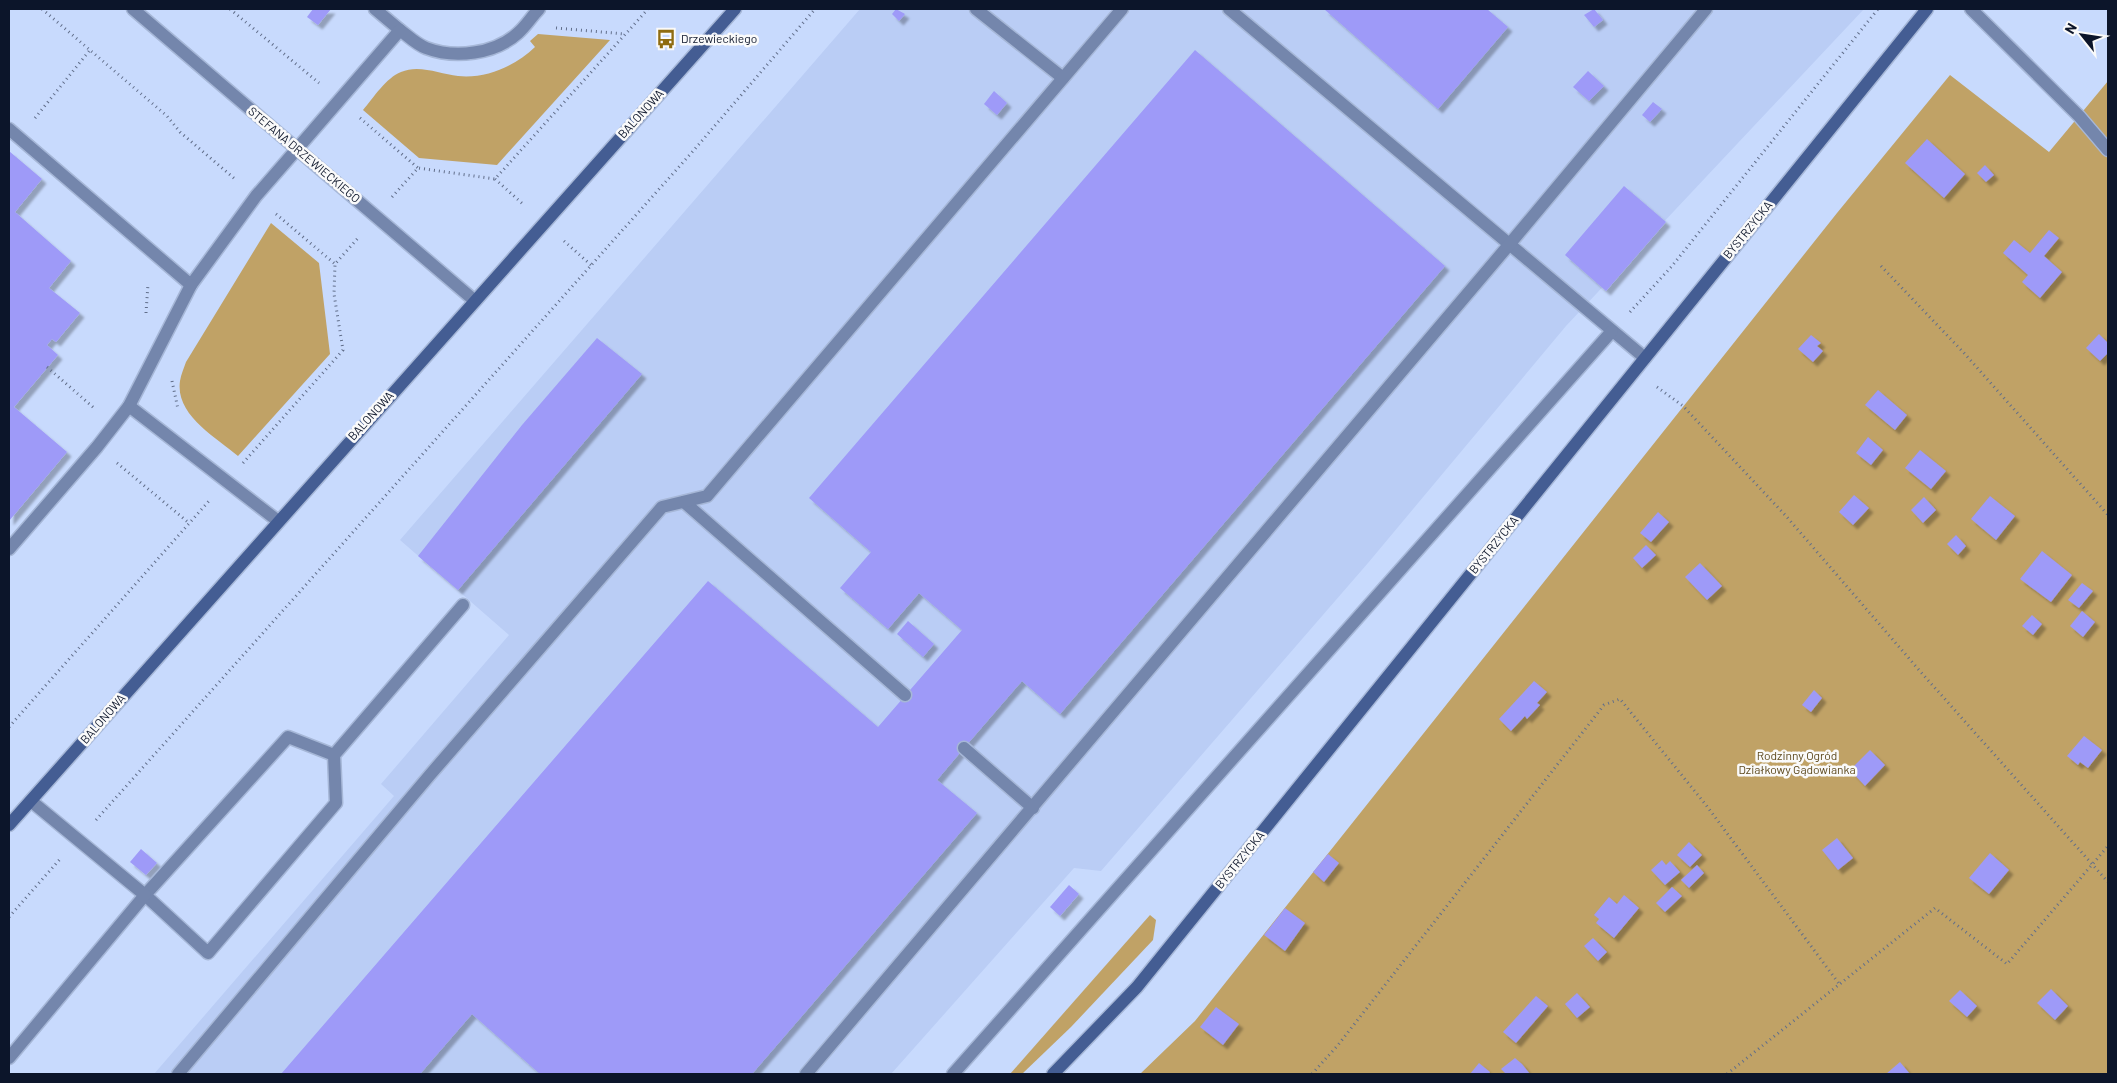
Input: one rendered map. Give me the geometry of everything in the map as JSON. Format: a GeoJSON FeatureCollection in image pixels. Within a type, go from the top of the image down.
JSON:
{"type":"FeatureCollection","features":[{"type":"Feature","properties":{"kind":"street","name":"STEFANA DRZEWIECKIEGO"},"geometry":{"type":"LineString","coordinates":[[133,9],[475,301]]}},
{"type":"Feature","properties":{"kind":"street"},"geometry":{"type":"LineString","coordinates":[[375,9],[426,48],[467,53],[486,50],[506,42],[519,32],[535,13]]}},
{"type":"Feature","properties":{"kind":"street","name":"BALONOWA"},"geometry":{"type":"LineString","coordinates":[[9,825],[735,9]]}},
{"type":"Feature","properties":{"kind":"street"},"geometry":{"type":"LineString","coordinates":[[976,9],[1063,78]]}},
{"type":"Feature","properties":{"kind":"street"},"geometry":{"type":"LineString","coordinates":[[178,1074],[429,776],[662,507],[706,496],[1122,9]]}},
{"type":"Feature","properties":{"kind":"street"},"geometry":{"type":"LineString","coordinates":[[1229,9],[1508,246],[1645,358]]}},
{"type":"Feature","properties":{"kind":"street"},"geometry":{"type":"LineString","coordinates":[[806,1074],[1033,808],[1104,720],[1508,246],[1706,9]]}},
{"type":"Feature","properties":{"kind":"street","name":"BYSTRZYCKA"},"geometry":{"type":"LineString","coordinates":[[1053,1074],[1137,987],[1927,9]]}},
{"type":"Feature","properties":{"kind":"street"},"geometry":{"type":"LineString","coordinates":[[1971,9],[2079,116],[2108,150]]}},
{"type":"Feature","properties":{"kind":"street"},"geometry":{"type":"LineString","coordinates":[[9,549],[97,447],[129,406],[191,286],[256,196],[400,30]]}},
{"type":"Feature","properties":{"kind":"street"},"geometry":{"type":"LineString","coordinates":[[9,129],[191,286]]}},
{"type":"Feature","properties":{"kind":"street"},"geometry":{"type":"LineString","coordinates":[[953,1074],[1612,331]]}},
{"type":"Feature","properties":{"kind":"street"},"geometry":{"type":"LineString","coordinates":[[129,406],[278,521]]}},
{"type":"Feature","properties":{"kind":"street"},"geometry":{"type":"LineString","coordinates":[[684,502],[905,695]]}},
{"type":"Feature","properties":{"kind":"street"},"geometry":{"type":"LineString","coordinates":[[31,801],[145,895],[208,953],[336,802],[334,755],[463,605]]}},
{"type":"Feature","properties":{"kind":"street"},"geometry":{"type":"LineString","coordinates":[[9,1058],[145,895],[288,737],[334,755]]}},
{"type":"Feature","properties":{"kind":"street"},"geometry":{"type":"LineString","coordinates":[[964,748],[1033,808]]}},
{"type":"Feature","properties":{"kind":"path"},"geometry":{"type":"LineString","coordinates":[[42,9],[167,116],[180,132],[240,182]]}},
{"type":"Feature","properties":{"kind":"path"},"geometry":{"type":"LineString","coordinates":[[230,9],[320,84]]}},
{"type":"Feature","properties":{"kind":"path"},"geometry":{"type":"LineString","coordinates":[[495,179],[648,9]]}},
{"type":"Feature","properties":{"kind":"path"},"geometry":{"type":"LineString","coordinates":[[9,917],[591,266],[815,9]]}},
{"type":"Feature","properties":{"kind":"path"},"geometry":{"type":"LineString","coordinates":[[1612,331],[1672,266],[1878,9]]}},
{"type":"Feature","properties":{"kind":"path"},"geometry":{"type":"LineString","coordinates":[[535,13],[543,27],[626,34]]}},
{"type":"Feature","properties":{"kind":"path"},"geometry":{"type":"LineString","coordinates":[[29,126],[90,50]]}},
{"type":"Feature","properties":{"kind":"path"},"geometry":{"type":"LineString","coordinates":[[353,112],[418,168],[495,179],[527,207]]}},
{"type":"Feature","properties":{"kind":"path"},"geometry":{"type":"LineString","coordinates":[[389,201],[418,168]]}},
{"type":"Feature","properties":{"kind":"path"},"geometry":{"type":"LineString","coordinates":[[271,210],[335,264]]}},
{"type":"Feature","properties":{"kind":"path"},"geometry":{"type":"LineString","coordinates":[[559,236],[591,266]]}},
{"type":"Feature","properties":{"kind":"path"},"geometry":{"type":"LineString","coordinates":[[1881,266],[1964,353],[2108,515]]}},
{"type":"Feature","properties":{"kind":"path"},"geometry":{"type":"LineString","coordinates":[[143,321],[149,283]]}},
{"type":"Feature","properties":{"kind":"path"},"geometry":{"type":"LineString","coordinates":[[47,367],[114,426]]}},
{"type":"Feature","properties":{"kind":"path"},"geometry":{"type":"LineString","coordinates":[[172,378],[176,407],[181,414]]}},
{"type":"Feature","properties":{"kind":"path"},"geometry":{"type":"LineString","coordinates":[[1652,393],[1658,386],[1683,406],[1779,508],[2108,882]]}},
{"type":"Feature","properties":{"kind":"path"},"geometry":{"type":"LineString","coordinates":[[97,447],[189,523]]}},
{"type":"Feature","properties":{"kind":"path"},"geometry":{"type":"LineString","coordinates":[[234,459],[242,465]]}},
{"type":"Feature","properties":{"kind":"path"},"geometry":{"type":"LineString","coordinates":[[1312,1074],[1338,1045],[1604,705],[1620,699],[1706,805],[1840,985]]}},
{"type":"Feature","properties":{"kind":"path"},"geometry":{"type":"LineString","coordinates":[[1727,1074],[1935,908],[2006,964],[2108,846]]}},
{"type":"Feature","properties":{"kind":"shaded area"},"geometry":{"type":"Polygon","coordinates":[[[860,9],[1864,9],[1566,326],[1368,563],[1101,871],[1074,868],[891,1074],[154,1074],[394,796],[381,784],[509,635],[400,540],[860,9]]]}},
{"type":"Feature","properties":{"kind":"green space"},"geometry":{"type":"Polygon","coordinates":[[[538,34],[610,40],[497,165],[419,158],[363,110],[385,83],[401,72],[422,69],[458,76],[469,76],[500,70],[518,60],[535,47],[530,41],[538,34]]]}},
{"type":"Feature","properties":{"kind":"green space","name":"Rodzinny Ogród Działkowy Gądowianka"},"geometry":{"type":"Polygon","coordinates":[[[1950,75],[2049,152],[2108,81],[2108,1074],[1140,1074],[1195,1021],[1837,213],[1950,75]]]}},
{"type":"Feature","properties":{"kind":"green space"},"geometry":{"type":"Polygon","coordinates":[[[271,223],[319,263],[330,354],[238,456],[190,415],[180,393],[180,381],[186,362],[271,223]]]}},
{"type":"Feature","properties":{"kind":"green space"},"geometry":{"type":"Polygon","coordinates":[[[1150,915],[1156,920],[1153,940],[1071,1027],[1022,1074],[1010,1074],[1150,915]]]}},
{"type":"Feature","properties":{"kind":"building"},"geometry":{"type":"Polygon","coordinates":[[[313,9],[331,9],[318,25],[307,17],[313,9]]]}},
{"type":"Feature","properties":{"kind":"building"},"geometry":{"type":"Polygon","coordinates":[[[896,9],[905,14],[899,21],[892,14],[896,9]]]}},
{"type":"Feature","properties":{"kind":"building"},"geometry":{"type":"Polygon","coordinates":[[[1324,9],[1487,9],[1508,27],[1438,109],[1324,9]]]}},
{"type":"Feature","properties":{"kind":"building"},"geometry":{"type":"Polygon","coordinates":[[[1594,9],[1603,20],[1594,27],[1584,15],[1594,9]]]}},
{"type":"Feature","properties":{"kind":"building"},"geometry":{"type":"Polygon","coordinates":[[[1195,50],[1445,266],[1060,714],[1022,681],[964,748],[937,780],[977,813],[752,1074],[540,1074],[472,1014],[420,1074],[281,1074],[708,581],[878,727],[962,630],[919,593],[888,629],[840,588],[871,552],[809,498],[1195,50]]]}},
{"type":"Feature","properties":{"kind":"building"},"geometry":{"type":"Polygon","coordinates":[[[1588,71],[1604,86],[1589,101],[1573,87],[1588,71]]]}},
{"type":"Feature","properties":{"kind":"building"},"geometry":{"type":"Polygon","coordinates":[[[994,91],[1007,103],[997,115],[984,104],[994,91]]]}},
{"type":"Feature","properties":{"kind":"building"},"geometry":{"type":"Polygon","coordinates":[[[1653,102],[1662,109],[1650,122],[1642,115],[1653,102]]]}},
{"type":"Feature","properties":{"kind":"building"},"geometry":{"type":"Polygon","coordinates":[[[1927,139],[1965,174],[1944,198],[1905,163],[1927,139]]]}},
{"type":"Feature","properties":{"kind":"building"},"geometry":{"type":"Polygon","coordinates":[[[9,151],[42,179],[15,212],[71,261],[49,288],[80,313],[56,342],[52,339],[47,345],[58,355],[14,407],[67,452],[9,521],[9,151]]]}},
{"type":"Feature","properties":{"kind":"building"},"geometry":{"type":"Polygon","coordinates":[[[1985,165],[1994,175],[1986,182],[1977,173],[1985,165]]]}},
{"type":"Feature","properties":{"kind":"building"},"geometry":{"type":"Polygon","coordinates":[[[1624,186],[1666,222],[1606,291],[1565,255],[1624,186]]]}},
{"type":"Feature","properties":{"kind":"building"},"geometry":{"type":"Polygon","coordinates":[[[2049,230],[2059,238],[2044,256],[2062,272],[2040,298],[2022,282],[2028,275],[2003,253],[2014,240],[2030,253],[2049,230]]]}},
{"type":"Feature","properties":{"kind":"building"},"geometry":{"type":"Polygon","coordinates":[[[2099,334],[2108,343],[2108,353],[2100,361],[2086,348],[2099,334]]]}},
{"type":"Feature","properties":{"kind":"building"},"geometry":{"type":"Polygon","coordinates":[[[1811,335],[1821,343],[1817,346],[1823,351],[1813,362],[1798,349],[1811,335]]]}},
{"type":"Feature","properties":{"kind":"building"},"geometry":{"type":"Polygon","coordinates":[[[597,338],[642,374],[458,590],[418,556],[522,425],[597,338]]]}},
{"type":"Feature","properties":{"kind":"building"},"geometry":{"type":"Polygon","coordinates":[[[1878,390],[1907,415],[1895,430],[1865,405],[1878,390]]]}},
{"type":"Feature","properties":{"kind":"building"},"geometry":{"type":"Polygon","coordinates":[[[1868,437],[1883,450],[1871,465],[1856,453],[1868,437]]]}},
{"type":"Feature","properties":{"kind":"building"},"geometry":{"type":"Polygon","coordinates":[[[1920,450],[1946,471],[1931,489],[1905,468],[1920,450]]]}},
{"type":"Feature","properties":{"kind":"building"},"geometry":{"type":"Polygon","coordinates":[[[1854,495],[1869,508],[1853,525],[1839,512],[1854,495]]]}},
{"type":"Feature","properties":{"kind":"building"},"geometry":{"type":"Polygon","coordinates":[[[1990,496],[2015,516],[1996,540],[1971,519],[1990,496]]]}},
{"type":"Feature","properties":{"kind":"building"},"geometry":{"type":"Polygon","coordinates":[[[1924,497],[1936,510],[1923,523],[1911,510],[1924,497]]]}},
{"type":"Feature","properties":{"kind":"building"},"geometry":{"type":"Polygon","coordinates":[[[1658,512],[1669,522],[1651,542],[1640,533],[1658,512]]]}},
{"type":"Feature","properties":{"kind":"building"},"geometry":{"type":"Polygon","coordinates":[[[1956,535],[1966,546],[1958,555],[1947,544],[1956,535]]]}},
{"type":"Feature","properties":{"kind":"building"},"geometry":{"type":"Polygon","coordinates":[[[1646,545],[1656,555],[1642,568],[1633,558],[1646,545]]]}},
{"type":"Feature","properties":{"kind":"building"},"geometry":{"type":"Polygon","coordinates":[[[2042,551],[2072,575],[2051,602],[2020,579],[2042,551]]]}},
{"type":"Feature","properties":{"kind":"building"},"geometry":{"type":"Polygon","coordinates":[[[1700,563],[1722,586],[1707,600],[1685,577],[1700,563]]]}},
{"type":"Feature","properties":{"kind":"building"},"geometry":{"type":"Polygon","coordinates":[[[2082,583],[2093,591],[2079,608],[2068,600],[2082,583]]]}},
{"type":"Feature","properties":{"kind":"building"},"geometry":{"type":"Polygon","coordinates":[[[2082,611],[2095,622],[2083,637],[2070,626],[2082,611]]]}},
{"type":"Feature","properties":{"kind":"building"},"geometry":{"type":"Polygon","coordinates":[[[2032,615],[2042,624],[2033,635],[2022,626],[2032,615]]]}},
{"type":"Feature","properties":{"kind":"building"},"geometry":{"type":"Polygon","coordinates":[[[908,621],[934,644],[923,657],[897,634],[908,621]]]}},
{"type":"Feature","properties":{"kind":"building"},"geometry":{"type":"Polygon","coordinates":[[[1534,681],[1547,692],[1537,703],[1540,705],[1527,719],[1525,716],[1511,731],[1499,719],[1534,681]]]}},
{"type":"Feature","properties":{"kind":"building"},"geometry":{"type":"Polygon","coordinates":[[[1814,690],[1822,698],[1811,712],[1802,705],[1814,690]]]}},
{"type":"Feature","properties":{"kind":"building"},"geometry":{"type":"Polygon","coordinates":[[[2084,736],[2102,750],[2088,768],[2080,762],[2078,765],[2067,756],[2084,736]]]}},
{"type":"Feature","properties":{"kind":"building"},"geometry":{"type":"Polygon","coordinates":[[[1870,750],[1885,765],[1865,786],[1850,770],[1870,750]]]}},
{"type":"Feature","properties":{"kind":"building"},"geometry":{"type":"Polygon","coordinates":[[[1837,838],[1853,858],[1838,870],[1822,850],[1837,838]]]}},
{"type":"Feature","properties":{"kind":"building"},"geometry":{"type":"Polygon","coordinates":[[[1689,842],[1702,855],[1690,867],[1677,855],[1689,842]]]}},
{"type":"Feature","properties":{"kind":"building"},"geometry":{"type":"Polygon","coordinates":[[[141,849],[157,863],[146,875],[130,862],[141,849]]]}},
{"type":"Feature","properties":{"kind":"building"},"geometry":{"type":"Polygon","coordinates":[[[1990,853],[2009,870],[1989,894],[1969,878],[1990,853]]]}},
{"type":"Feature","properties":{"kind":"building"},"geometry":{"type":"Polygon","coordinates":[[[1328,854],[1339,863],[1324,882],[1313,872],[1328,854]]]}},
{"type":"Feature","properties":{"kind":"building"},"geometry":{"type":"Polygon","coordinates":[[[1662,860],[1666,865],[1670,861],[1680,872],[1665,885],[1651,870],[1662,860]]]}},
{"type":"Feature","properties":{"kind":"building"},"geometry":{"type":"Polygon","coordinates":[[[1697,865],[1704,873],[1689,888],[1681,880],[1697,865]]]}},
{"type":"Feature","properties":{"kind":"building"},"geometry":{"type":"Polygon","coordinates":[[[1069,885],[1079,894],[1060,916],[1050,907],[1069,885]]]}},
{"type":"Feature","properties":{"kind":"building"},"geometry":{"type":"Polygon","coordinates":[[[1672,887],[1682,896],[1665,912],[1656,903],[1672,887]]]}},
{"type":"Feature","properties":{"kind":"building"},"geometry":{"type":"Polygon","coordinates":[[[1624,895],[1639,908],[1614,938],[1596,923],[1599,919],[1594,915],[1609,897],[1617,904],[1624,895]]]}},
{"type":"Feature","properties":{"kind":"building"},"geometry":{"type":"Polygon","coordinates":[[[1285,908],[1305,923],[1285,951],[1264,935],[1285,908]]]}},
{"type":"Feature","properties":{"kind":"building"},"geometry":{"type":"Polygon","coordinates":[[[1593,938],[1607,952],[1598,961],[1584,946],[1593,938]]]}},
{"type":"Feature","properties":{"kind":"building"},"geometry":{"type":"Polygon","coordinates":[[[2051,989],[2068,1006],[2055,1020],[2037,1003],[2051,989]]]}},
{"type":"Feature","properties":{"kind":"building"},"geometry":{"type":"Polygon","coordinates":[[[1960,990],[1977,1006],[1967,1017],[1949,1001],[1960,990]]]}},
{"type":"Feature","properties":{"kind":"building"},"geometry":{"type":"Polygon","coordinates":[[[1577,993],[1590,1007],[1577,1018],[1565,1004],[1577,993]]]}},
{"type":"Feature","properties":{"kind":"building"},"geometry":{"type":"Polygon","coordinates":[[[1536,996],[1548,1006],[1516,1043],[1503,1032],[1536,996]]]}},
{"type":"Feature","properties":{"kind":"building"},"geometry":{"type":"Polygon","coordinates":[[[1216,1007],[1239,1024],[1223,1045],[1200,1027],[1216,1007]]]}},
{"type":"Feature","properties":{"kind":"building"},"geometry":{"type":"Polygon","coordinates":[[[1515,1058],[1530,1074],[1506,1074],[1501,1069],[1515,1058]]]}},
{"type":"Feature","properties":{"kind":"building"},"geometry":{"type":"Polygon","coordinates":[[[1900,1062],[1910,1074],[1886,1074],[1900,1062]]]}},
{"type":"Feature","properties":{"kind":"building"},"geometry":{"type":"Polygon","coordinates":[[[1479,1063],[1490,1072],[1489,1074],[1470,1074],[1479,1063]]]}},
{"type":"Feature","properties":{"kind":"place","name":"Drzewieckiego"},"geometry":{"type":"Point","coordinates":[666,39]}}]}
